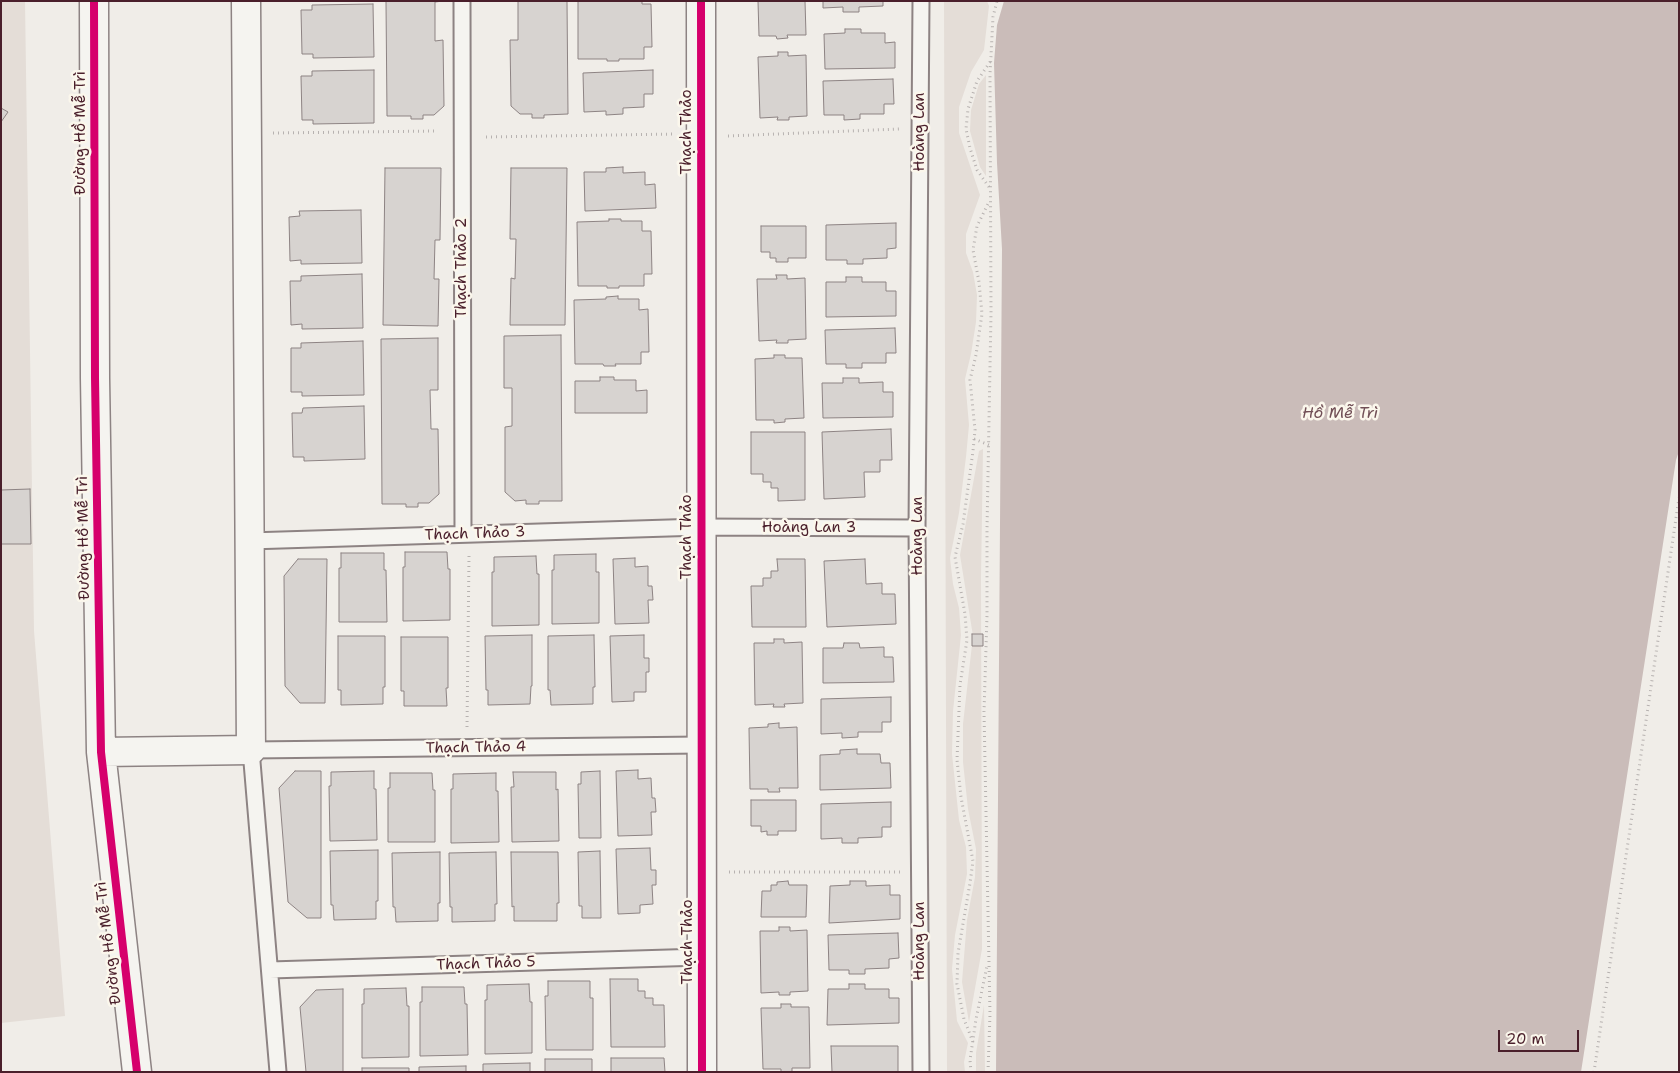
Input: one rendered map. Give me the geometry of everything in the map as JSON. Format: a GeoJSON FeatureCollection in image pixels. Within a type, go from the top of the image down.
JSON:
{"type":"FeatureCollection","features":[{"type":"Feature","properties":{"kind":"street","name":"Đường Hồ Mễ Trì"},"geometry":{"type":"LineString","coordinates":[[94,1],[95,378],[101,752],[137,1072]]}},
{"type":"Feature","properties":{"kind":"street"},"geometry":{"type":"LineString","coordinates":[[101,752],[250,750],[246,1]]}},
{"type":"Feature","properties":{"kind":"street","name":"Thạch Thảo"},"geometry":{"type":"LineString","coordinates":[[700,1],[702,1072]]}},
{"type":"Feature","properties":{"kind":"lane","name":"Thạch Thảo 2"},"geometry":{"type":"LineString","coordinates":[[462,1],[463,534]]}},
{"type":"Feature","properties":{"kind":"lane","name":"Hoàng Lan"},"geometry":{"type":"LineString","coordinates":[[921,1],[917,528],[921,1072]]}},
{"type":"Feature","properties":{"kind":"lane","name":"Thạch Thảo 3"},"geometry":{"type":"LineString","coordinates":[[249,541],[701,527]]}},
{"type":"Feature","properties":{"kind":"lane","name":"Hoàng Lan 3"},"geometry":{"type":"LineString","coordinates":[[701,527],[917,528]]}},
{"type":"Feature","properties":{"kind":"lane","name":"Thạch Thảo 4"},"geometry":{"type":"LineString","coordinates":[[250,750],[701,745]]}},
{"type":"Feature","properties":{"kind":"lane"},"geometry":{"type":"LineString","coordinates":[[250,750],[278,1072]]}},
{"type":"Feature","properties":{"kind":"lane","name":"Thạch Thảo 5"},"geometry":{"type":"LineString","coordinates":[[270,970],[702,957]]}},
{"type":"Feature","properties":{"kind":"path"},"geometry":{"type":"LineString","coordinates":[[988,1072],[990,1014],[984,712],[989,445],[991,60],[993,17],[997,2]]}},
{"type":"Feature","properties":{"kind":"path"},"geometry":{"type":"LineString","coordinates":[[990,188],[977,170],[966,129],[968,109],[977,81],[991,60]]}},
{"type":"Feature","properties":{"kind":"path"},"geometry":{"type":"LineString","coordinates":[[728,136],[900,129]]}},
{"type":"Feature","properties":{"kind":"path"},"geometry":{"type":"LineString","coordinates":[[268,133],[437,130]]}},
{"type":"Feature","properties":{"kind":"path"},"geometry":{"type":"LineString","coordinates":[[486,137],[675,134]]}},
{"type":"Feature","properties":{"kind":"path"},"geometry":{"type":"LineString","coordinates":[[972,1042],[964,1019],[957,984],[958,953],[972,861],[957,760],[960,685],[967,640],[965,614],[955,557],[963,524],[975,430],[970,380],[982,314],[973,250],[976,226],[990,201]]}},
{"type":"Feature","properties":{"kind":"path"},"geometry":{"type":"LineString","coordinates":[[974,438],[989,445]]}},
{"type":"Feature","properties":{"kind":"path"},"geometry":{"type":"LineString","coordinates":[[1594,1072],[1679,498]]}},
{"type":"Feature","properties":{"kind":"path"},"geometry":{"type":"LineString","coordinates":[[467,727],[469,550]]}},
{"type":"Feature","properties":{"kind":"path"},"geometry":{"type":"LineString","coordinates":[[722,872],[901,872]]}},
{"type":"Feature","properties":{"kind":"path"},"geometry":{"type":"LineString","coordinates":[[971,1072],[972,1042],[988,959]]}},
{"type":"Feature","properties":{"kind":"shaded area"},"geometry":{"type":"Polygon","coordinates":[[[1,1],[25,1],[34,631],[65,1016],[1,1023],[1,1]]]}},
{"type":"Feature","properties":{"kind":"shaded area"},"geometry":{"type":"Polygon","coordinates":[[[944,1],[987,1],[989,6],[984,50],[971,72],[959,107],[959,133],[980,195],[966,234],[966,253],[973,272],[977,295],[976,322],[965,379],[969,425],[966,457],[959,513],[950,558],[953,584],[959,608],[961,635],[953,711],[952,754],[959,820],[966,847],[967,874],[955,935],[952,969],[957,1021],[968,1043],[964,1062],[965,1072],[947,1072],[944,1]]]}},
{"type":"Feature","properties":{"kind":"shaded area"},"geometry":{"type":"Polygon","coordinates":[[[986,75],[986,176],[980,167],[970,131],[971,110],[979,84],[986,75]]]}},
{"type":"Feature","properties":{"kind":"shaded area"},"geometry":{"type":"Polygon","coordinates":[[[983,449],[981,577],[982,949],[969,1022],[962,982],[967,920],[975,877],[976,849],[968,809],[963,762],[963,724],[973,636],[960,555],[979,451],[983,449]]]}},
{"type":"Feature","properties":{"kind":"shaded area"},"geometry":{"type":"Polygon","coordinates":[[[984,1005],[985,1072],[976,1072],[976,1053],[984,1005]]]}},
{"type":"Feature","properties":{"kind":"water","name":"Hồ Mễ Trì"},"geometry":{"type":"Polygon","coordinates":[[[1004,1],[1679,1],[1679,451],[1676,460],[1581,1072],[996,1072],[1002,249],[994,63],[997,25],[1004,1]]]}},
{"type":"Feature","properties":{"kind":"building"},"geometry":{"type":"Polygon","coordinates":[[[386,1],[443,1],[435,2],[435,41],[443,40],[444,106],[434,115],[423,115],[423,119],[411,119],[411,116],[387,116],[386,1]]]}},
{"type":"Feature","properties":{"kind":"building"},"geometry":{"type":"Polygon","coordinates":[[[518,1],[567,1],[568,114],[544,115],[544,118],[532,118],[532,114],[520,114],[511,106],[510,40],[518,40],[518,1]]]}},
{"type":"Feature","properties":{"kind":"building"},"geometry":{"type":"Polygon","coordinates":[[[578,1],[642,1],[642,4],[651,4],[652,47],[644,47],[644,59],[607,61],[607,59],[578,59],[578,1]]]}},
{"type":"Feature","properties":{"kind":"building"},"geometry":{"type":"Polygon","coordinates":[[[758,1],[805,1],[806,35],[787,35],[788,38],[777,39],[776,36],[759,36],[758,1]]]}},
{"type":"Feature","properties":{"kind":"building"},"geometry":{"type":"Polygon","coordinates":[[[823,1],[883,1],[883,6],[859,7],[859,12],[843,12],[843,7],[823,8],[823,1]]]}},
{"type":"Feature","properties":{"kind":"building"},"geometry":{"type":"Polygon","coordinates":[[[373,4],[374,57],[313,58],[313,54],[302,54],[301,10],[312,10],[312,5],[373,4]]]}},
{"type":"Feature","properties":{"kind":"building"},"geometry":{"type":"Polygon","coordinates":[[[845,29],[861,29],[861,33],[885,33],[885,43],[895,42],[895,68],[825,69],[824,34],[845,33],[845,29]]]}},
{"type":"Feature","properties":{"kind":"building"},"geometry":{"type":"Polygon","coordinates":[[[778,52],[788,52],[788,56],[806,55],[807,116],[789,117],[789,120],[777,120],[778,117],[760,118],[758,57],[778,56],[778,52]]]}},
{"type":"Feature","properties":{"kind":"building"},"geometry":{"type":"Polygon","coordinates":[[[374,70],[374,123],[313,124],[313,120],[302,120],[301,76],[312,76],[312,71],[374,70]]]}},
{"type":"Feature","properties":{"kind":"building"},"geometry":{"type":"Polygon","coordinates":[[[653,70],[653,94],[644,94],[644,107],[623,108],[623,114],[606,115],[606,111],[584,112],[583,73],[653,70]]]}},
{"type":"Feature","properties":{"kind":"building"},"geometry":{"type":"Polygon","coordinates":[[[893,79],[894,104],[884,104],[884,114],[860,114],[860,119],[844,120],[844,115],[824,115],[823,81],[893,79]]]}},
{"type":"Feature","properties":{"kind":"building"},"geometry":{"type":"Polygon","coordinates":[[[1,108],[8,112],[1,122],[1,108]]]}},
{"type":"Feature","properties":{"kind":"building"},"geometry":{"type":"Polygon","coordinates":[[[623,167],[623,173],[645,172],[645,185],[655,184],[656,208],[585,211],[584,172],[606,172],[606,168],[623,167]]]}},
{"type":"Feature","properties":{"kind":"building"},"geometry":{"type":"Polygon","coordinates":[[[385,168],[441,168],[440,240],[435,240],[434,279],[439,279],[438,326],[383,325],[385,168]]]}},
{"type":"Feature","properties":{"kind":"building"},"geometry":{"type":"Polygon","coordinates":[[[511,168],[567,168],[565,325],[510,325],[511,278],[515,279],[516,239],[510,239],[511,168]]]}},
{"type":"Feature","properties":{"kind":"building"},"geometry":{"type":"Polygon","coordinates":[[[361,210],[362,263],[301,264],[301,260],[290,261],[289,217],[300,216],[299,211],[361,210]]]}},
{"type":"Feature","properties":{"kind":"building"},"geometry":{"type":"Polygon","coordinates":[[[609,219],[642,221],[642,231],[651,231],[652,274],[644,274],[644,286],[607,288],[607,286],[578,286],[577,222],[609,221],[609,219]]]}},
{"type":"Feature","properties":{"kind":"building"},"geometry":{"type":"Polygon","coordinates":[[[896,223],[896,248],[887,249],[887,258],[863,259],[863,264],[847,264],[847,260],[826,260],[826,225],[896,223]]]}},
{"type":"Feature","properties":{"kind":"building"},"geometry":{"type":"Polygon","coordinates":[[[761,226],[806,226],[806,258],[788,258],[788,262],[776,262],[776,258],[770,258],[770,252],[761,252],[761,226]]]}},
{"type":"Feature","properties":{"kind":"building"},"geometry":{"type":"Polygon","coordinates":[[[362,274],[363,328],[302,329],[302,324],[291,325],[290,281],[301,281],[301,276],[362,274]]]}},
{"type":"Feature","properties":{"kind":"building"},"geometry":{"type":"Polygon","coordinates":[[[776,275],[787,275],[787,279],[805,278],[806,339],[788,340],[788,343],[776,343],[777,340],[759,341],[757,279],[777,279],[776,275]]]}},
{"type":"Feature","properties":{"kind":"building"},"geometry":{"type":"Polygon","coordinates":[[[846,277],[862,277],[862,282],[886,282],[886,291],[896,291],[896,316],[826,317],[826,282],[846,282],[846,277]]]}},
{"type":"Feature","properties":{"kind":"building"},"geometry":{"type":"Polygon","coordinates":[[[618,296],[618,299],[639,299],[639,310],[648,309],[649,352],[641,352],[641,364],[604,366],[603,364],[575,364],[574,300],[606,299],[606,297],[618,296]]]}},
{"type":"Feature","properties":{"kind":"building"},"geometry":{"type":"Polygon","coordinates":[[[895,328],[896,353],[886,353],[886,363],[862,363],[862,368],[846,368],[846,364],[826,364],[825,330],[895,328]]]}},
{"type":"Feature","properties":{"kind":"building"},"geometry":{"type":"Polygon","coordinates":[[[561,335],[562,501],[539,501],[539,504],[526,504],[526,500],[515,501],[505,492],[505,427],[512,426],[512,388],[504,388],[504,336],[561,335]]]}},
{"type":"Feature","properties":{"kind":"building"},"geometry":{"type":"Polygon","coordinates":[[[438,338],[438,390],[430,390],[431,429],[438,429],[439,494],[429,503],[418,503],[418,507],[406,507],[406,504],[382,504],[381,339],[438,338]]]}},
{"type":"Feature","properties":{"kind":"building"},"geometry":{"type":"Polygon","coordinates":[[[363,341],[364,395],[302,396],[302,392],[291,392],[291,348],[301,348],[301,343],[363,341]]]}},
{"type":"Feature","properties":{"kind":"building"},"geometry":{"type":"Polygon","coordinates":[[[774,355],[785,355],[785,358],[802,358],[804,418],[785,419],[785,422],[774,423],[774,420],[756,420],[755,359],[774,358],[774,355]]]}},
{"type":"Feature","properties":{"kind":"building"},"geometry":{"type":"Polygon","coordinates":[[[600,377],[614,377],[614,380],[636,380],[636,391],[647,390],[647,413],[575,413],[575,381],[600,381],[600,377]]]}},
{"type":"Feature","properties":{"kind":"building"},"geometry":{"type":"Polygon","coordinates":[[[843,378],[859,378],[859,383],[883,382],[883,392],[893,392],[893,417],[823,418],[822,383],[843,383],[843,378]]]}},
{"type":"Feature","properties":{"kind":"building"},"geometry":{"type":"Polygon","coordinates":[[[364,406],[365,459],[304,461],[304,457],[293,457],[292,413],[302,413],[303,408],[364,406]]]}},
{"type":"Feature","properties":{"kind":"building"},"geometry":{"type":"Polygon","coordinates":[[[891,429],[892,460],[880,460],[880,472],[864,472],[865,497],[824,499],[822,432],[891,429]]]}},
{"type":"Feature","properties":{"kind":"building"},"geometry":{"type":"Polygon","coordinates":[[[751,432],[805,432],[805,500],[778,501],[778,488],[771,488],[771,482],[763,482],[763,474],[751,474],[751,432]]]}},
{"type":"Feature","properties":{"kind":"building"},"geometry":{"type":"Polygon","coordinates":[[[30,489],[31,544],[1,544],[1,490],[30,489]]]}},
{"type":"Feature","properties":{"kind":"building"},"geometry":{"type":"Polygon","coordinates":[[[405,552],[447,552],[448,569],[450,569],[450,620],[403,621],[403,567],[405,567],[405,552]]]}},
{"type":"Feature","properties":{"kind":"building"},"geometry":{"type":"Polygon","coordinates":[[[341,553],[384,553],[387,622],[339,622],[339,568],[341,568],[341,553]]]}},
{"type":"Feature","properties":{"kind":"building"},"geometry":{"type":"Polygon","coordinates":[[[596,554],[596,572],[599,572],[599,623],[552,624],[552,570],[554,570],[554,555],[596,554]]]}},
{"type":"Feature","properties":{"kind":"building"},"geometry":{"type":"Polygon","coordinates":[[[536,556],[537,574],[539,574],[539,625],[492,626],[492,572],[494,572],[494,557],[536,556]]]}},
{"type":"Feature","properties":{"kind":"building"},"geometry":{"type":"Polygon","coordinates":[[[635,558],[635,567],[648,566],[648,586],[652,586],[653,600],[648,600],[649,623],[615,624],[613,559],[635,558]]]}},
{"type":"Feature","properties":{"kind":"building"},"geometry":{"type":"Polygon","coordinates":[[[298,559],[327,559],[325,703],[300,703],[285,686],[284,576],[298,559]]]}},
{"type":"Feature","properties":{"kind":"building"},"geometry":{"type":"Polygon","coordinates":[[[777,559],[805,559],[806,627],[752,627],[751,586],[763,586],[763,578],[771,578],[771,571],[778,571],[777,559]]]}},
{"type":"Feature","properties":{"kind":"building"},"geometry":{"type":"Polygon","coordinates":[[[865,559],[866,584],[882,583],[882,594],[895,594],[896,624],[827,627],[824,561],[865,559]]]}},
{"type":"Feature","properties":{"kind":"building"},"geometry":{"type":"Polygon","coordinates":[[[972,634],[983,634],[983,646],[972,646],[972,634]]]}},
{"type":"Feature","properties":{"kind":"building"},"geometry":{"type":"Polygon","coordinates":[[[532,635],[530,704],[488,705],[485,636],[532,635]]]}},
{"type":"Feature","properties":{"kind":"building"},"geometry":{"type":"Polygon","coordinates":[[[594,635],[595,687],[593,687],[593,704],[551,705],[550,690],[548,690],[548,636],[594,635]]]}},
{"type":"Feature","properties":{"kind":"building"},"geometry":{"type":"Polygon","coordinates":[[[644,635],[644,658],[649,658],[649,672],[646,672],[646,692],[634,692],[634,701],[612,702],[610,636],[644,635]]]}},
{"type":"Feature","properties":{"kind":"building"},"geometry":{"type":"Polygon","coordinates":[[[338,636],[385,636],[383,704],[341,705],[341,690],[338,690],[338,636]]]}},
{"type":"Feature","properties":{"kind":"building"},"geometry":{"type":"Polygon","coordinates":[[[401,637],[448,637],[447,706],[404,706],[404,691],[401,691],[401,637]]]}},
{"type":"Feature","properties":{"kind":"building"},"geometry":{"type":"Polygon","coordinates":[[[774,639],[784,639],[784,643],[802,642],[803,703],[784,704],[785,707],[773,707],[774,704],[755,705],[754,643],[774,643],[774,639]]]}},
{"type":"Feature","properties":{"kind":"building"},"geometry":{"type":"Polygon","coordinates":[[[844,643],[859,643],[860,648],[884,647],[884,657],[893,657],[894,682],[823,683],[823,648],[843,648],[844,643]]]}},
{"type":"Feature","properties":{"kind":"building"},"geometry":{"type":"Polygon","coordinates":[[[891,697],[891,722],[882,722],[882,732],[858,732],[858,737],[842,738],[842,733],[821,734],[821,699],[891,697]]]}},
{"type":"Feature","properties":{"kind":"building"},"geometry":{"type":"Polygon","coordinates":[[[779,723],[779,728],[797,727],[798,788],[779,788],[780,792],[768,792],[768,789],[750,789],[749,728],[768,727],[768,724],[779,723]]]}},
{"type":"Feature","properties":{"kind":"building"},"geometry":{"type":"Polygon","coordinates":[[[857,749],[857,754],[880,754],[881,763],[890,763],[891,788],[820,790],[820,755],[840,754],[840,750],[857,749]]]}},
{"type":"Feature","properties":{"kind":"building"},"geometry":{"type":"Polygon","coordinates":[[[638,770],[638,779],[651,778],[652,798],[655,798],[656,812],[651,812],[652,835],[618,836],[616,771],[638,770]]]}},
{"type":"Feature","properties":{"kind":"building"},"geometry":{"type":"Polygon","coordinates":[[[295,771],[321,771],[321,918],[307,918],[288,902],[279,788],[295,771]]]}},
{"type":"Feature","properties":{"kind":"building"},"geometry":{"type":"Polygon","coordinates":[[[374,771],[377,840],[330,841],[329,786],[331,786],[331,772],[374,771]]]}},
{"type":"Feature","properties":{"kind":"building"},"geometry":{"type":"Polygon","coordinates":[[[600,771],[601,838],[579,838],[578,784],[581,784],[581,772],[600,771]]]}},
{"type":"Feature","properties":{"kind":"building"},"geometry":{"type":"Polygon","coordinates":[[[513,772],[556,772],[559,841],[512,842],[511,787],[514,787],[513,772]]]}},
{"type":"Feature","properties":{"kind":"building"},"geometry":{"type":"Polygon","coordinates":[[[390,773],[432,773],[433,790],[435,790],[435,842],[388,842],[388,788],[390,788],[390,773]]]}},
{"type":"Feature","properties":{"kind":"building"},"geometry":{"type":"Polygon","coordinates":[[[496,773],[499,842],[451,843],[451,789],[453,789],[453,774],[496,773]]]}},
{"type":"Feature","properties":{"kind":"building"},"geometry":{"type":"Polygon","coordinates":[[[751,800],[796,800],[796,831],[778,831],[778,835],[767,835],[767,831],[761,832],[761,826],[751,826],[751,800]]]}},
{"type":"Feature","properties":{"kind":"building"},"geometry":{"type":"Polygon","coordinates":[[[891,802],[891,827],[882,827],[882,837],[858,838],[858,843],[842,843],[842,838],[821,839],[821,804],[891,802]]]}},
{"type":"Feature","properties":{"kind":"building"},"geometry":{"type":"Polygon","coordinates":[[[650,848],[651,870],[656,870],[656,885],[652,885],[653,904],[640,905],[640,913],[618,914],[616,849],[650,848]]]}},
{"type":"Feature","properties":{"kind":"building"},"geometry":{"type":"Polygon","coordinates":[[[378,850],[376,919],[334,920],[333,905],[331,905],[330,851],[378,850]]]}},
{"type":"Feature","properties":{"kind":"building"},"geometry":{"type":"Polygon","coordinates":[[[600,851],[601,918],[582,918],[582,906],[579,906],[578,852],[600,851]]]}},
{"type":"Feature","properties":{"kind":"building"},"geometry":{"type":"Polygon","coordinates":[[[440,852],[438,921],[396,922],[395,907],[393,907],[392,853],[440,852]]]}},
{"type":"Feature","properties":{"kind":"building"},"geometry":{"type":"Polygon","coordinates":[[[496,852],[497,904],[495,904],[495,921],[452,922],[449,853],[496,852]]]}},
{"type":"Feature","properties":{"kind":"building"},"geometry":{"type":"Polygon","coordinates":[[[511,852],[558,852],[559,903],[557,903],[557,921],[514,921],[511,852]]]}},
{"type":"Feature","properties":{"kind":"building"},"geometry":{"type":"Polygon","coordinates":[[[788,881],[789,885],[807,885],[806,917],[761,917],[762,891],[771,891],[771,885],[777,885],[777,882],[788,881]]]}},
{"type":"Feature","properties":{"kind":"building"},"geometry":{"type":"Polygon","coordinates":[[[850,881],[866,881],[866,886],[890,885],[890,895],[900,895],[900,919],[829,923],[830,886],[850,885],[850,881]]]}},
{"type":"Feature","properties":{"kind":"building"},"geometry":{"type":"Polygon","coordinates":[[[779,927],[790,927],[790,931],[807,930],[808,991],[790,992],[790,995],[779,995],[779,992],[761,993],[760,931],[779,931],[779,927]]]}},
{"type":"Feature","properties":{"kind":"building"},"geometry":{"type":"Polygon","coordinates":[[[898,933],[899,958],[889,959],[889,968],[865,969],[865,974],[849,974],[849,970],[829,970],[828,935],[898,933]]]}},
{"type":"Feature","properties":{"kind":"building"},"geometry":{"type":"Polygon","coordinates":[[[610,979],[638,979],[638,991],[645,991],[645,998],[653,998],[653,1005],[664,1005],[665,1047],[611,1047],[610,979]]]}},
{"type":"Feature","properties":{"kind":"building"},"geometry":{"type":"Polygon","coordinates":[[[548,981],[590,981],[590,998],[593,998],[593,1050],[546,1050],[545,996],[548,996],[548,981]]]}},
{"type":"Feature","properties":{"kind":"building"},"geometry":{"type":"Polygon","coordinates":[[[529,984],[530,1002],[532,1002],[532,1053],[485,1054],[485,1000],[487,1000],[487,985],[529,984]]]}},
{"type":"Feature","properties":{"kind":"building"},"geometry":{"type":"Polygon","coordinates":[[[849,984],[865,984],[865,989],[889,989],[889,998],[899,998],[899,1023],[827,1025],[828,989],[849,989],[849,984]]]}},
{"type":"Feature","properties":{"kind":"building"},"geometry":{"type":"Polygon","coordinates":[[[422,987],[464,987],[465,1004],[467,1004],[468,1055],[420,1056],[420,1002],[422,1002],[422,987]]]}},
{"type":"Feature","properties":{"kind":"building"},"geometry":{"type":"Polygon","coordinates":[[[406,988],[407,1006],[409,1006],[409,1057],[362,1058],[362,1004],[364,1004],[364,989],[406,988]]]}},
{"type":"Feature","properties":{"kind":"building"},"geometry":{"type":"Polygon","coordinates":[[[343,989],[343,1072],[306,1072],[300,1007],[316,990],[343,989]]]}},
{"type":"Feature","properties":{"kind":"building"},"geometry":{"type":"Polygon","coordinates":[[[781,1004],[791,1004],[791,1007],[809,1007],[810,1068],[792,1068],[792,1072],[781,1072],[781,1069],[763,1069],[761,1008],[781,1008],[781,1004]]]}},
{"type":"Feature","properties":{"kind":"building"},"geometry":{"type":"Polygon","coordinates":[[[831,1046],[898,1046],[898,1072],[832,1072],[831,1046]]]}},
{"type":"Feature","properties":{"kind":"building"},"geometry":{"type":"Polygon","coordinates":[[[611,1058],[664,1058],[665,1072],[611,1072],[611,1058]]]}},
{"type":"Feature","properties":{"kind":"building"},"geometry":{"type":"Polygon","coordinates":[[[545,1059],[592,1059],[592,1072],[545,1072],[545,1059]]]}},
{"type":"Feature","properties":{"kind":"building"},"geometry":{"type":"Polygon","coordinates":[[[530,1063],[530,1072],[483,1072],[483,1064],[530,1063]]]}},
{"type":"Feature","properties":{"kind":"building"},"geometry":{"type":"Polygon","coordinates":[[[466,1066],[466,1072],[419,1072],[419,1067],[466,1066]]]}},
{"type":"Feature","properties":{"kind":"building"},"geometry":{"type":"Polygon","coordinates":[[[362,1068],[409,1068],[409,1072],[362,1072],[362,1068]]]}},
{"type":"Feature","properties":{"kind":"cycle path"},"geometry":{"type":"LineString","coordinates":[[94,1],[95,378],[101,752],[137,1072]]}},
{"type":"Feature","properties":{"kind":"cycle path"},"geometry":{"type":"LineString","coordinates":[[701,1],[702,1072]]}}]}
